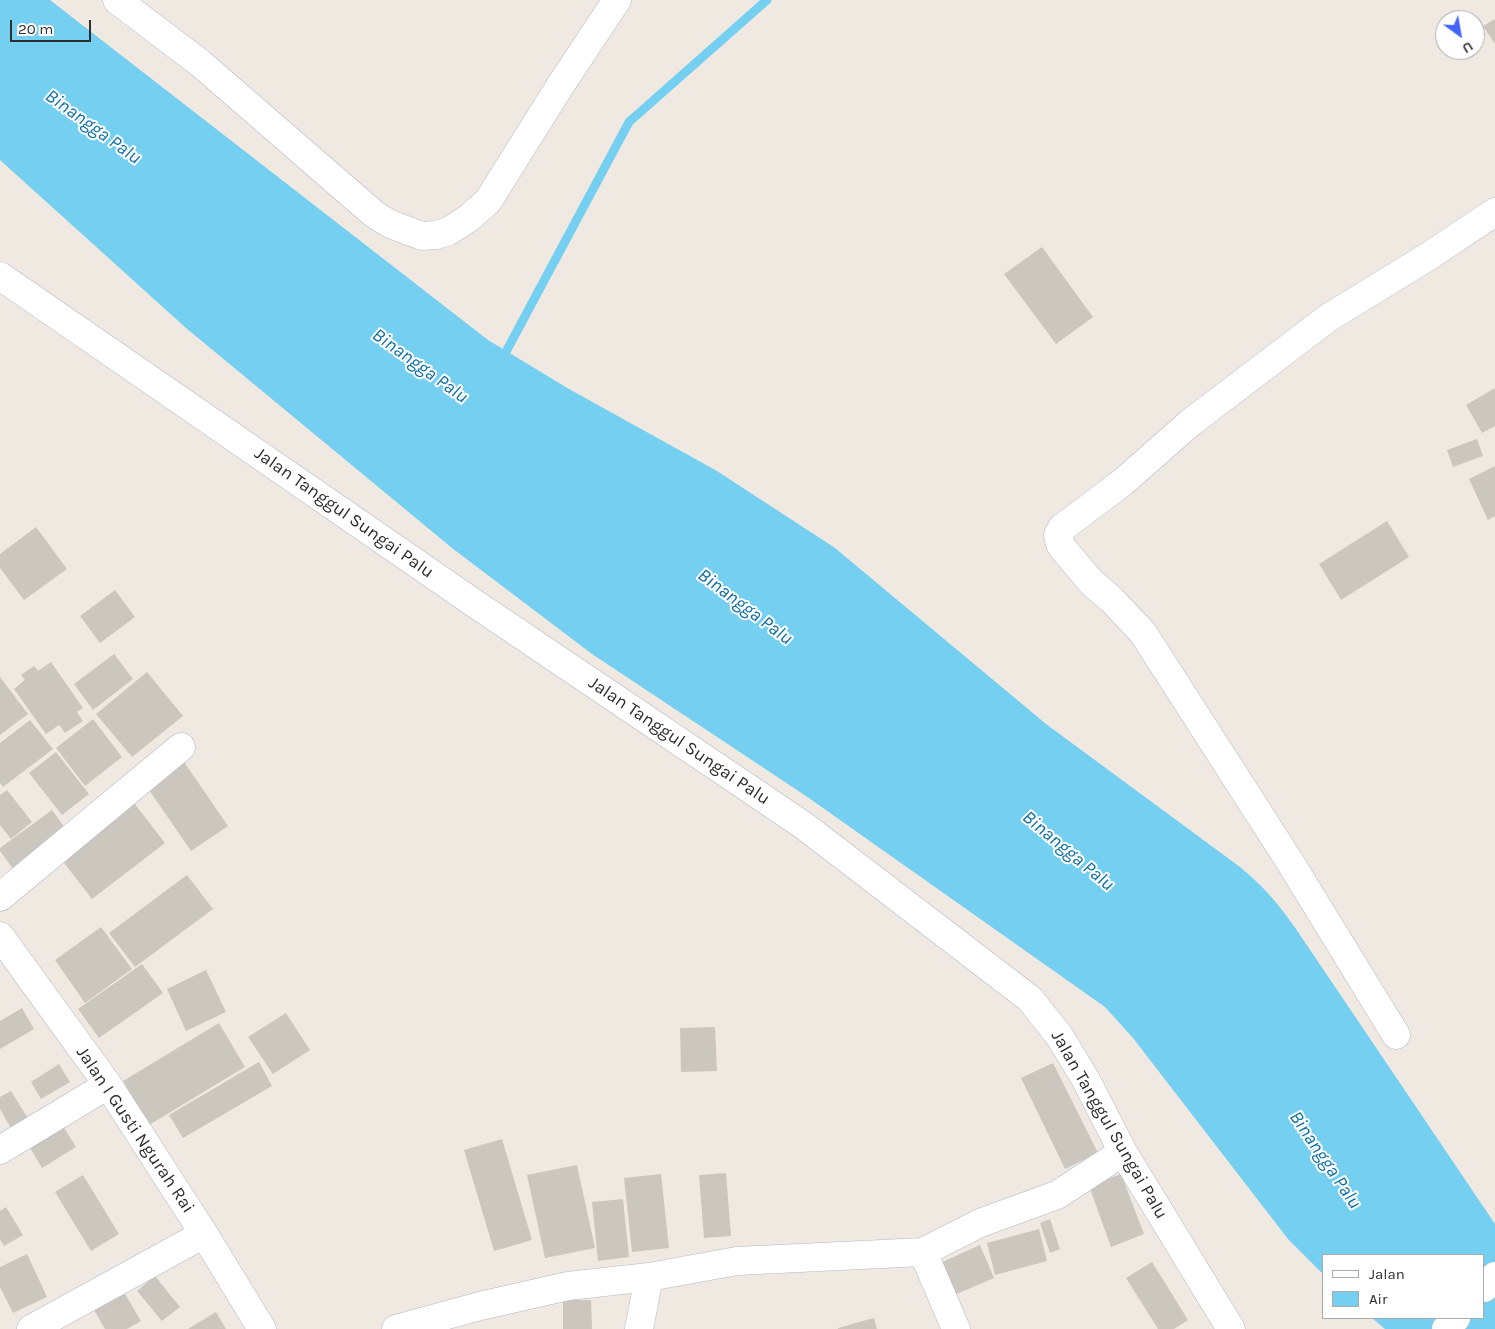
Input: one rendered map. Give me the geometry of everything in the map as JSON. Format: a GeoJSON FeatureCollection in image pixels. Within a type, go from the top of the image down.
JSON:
{"type":"FeatureCollection","features":[{"type":"Feature","properties":{"kind":"street"},"geometry":{"type":"LineString","coordinates":[[117,0],[200,63],[374,214],[390,224],[422,236],[449,231],[469,218],[488,201],[560,86],[617,0]]}},
{"type":"Feature","properties":{"kind":"street"},"geometry":{"type":"LineString","coordinates":[[1396,1036],[1290,862],[1143,633],[1112,600],[1092,583],[1060,544],[1058,535],[1062,528],[1123,482],[1190,423],[1328,318],[1429,256],[1495,212]]}},
{"type":"Feature","properties":{"kind":"street","name":"Jalan Tanggul Sungai Palu"},"geometry":{"type":"LineString","coordinates":[[0,276],[466,598],[803,825],[1030,999],[1060,1037],[1086,1080],[1123,1152],[1231,1329]]}},
{"type":"Feature","properties":{"kind":"street"},"geometry":{"type":"LineString","coordinates":[[0,897],[181,747]]}},
{"type":"Feature","properties":{"kind":"street","name":"Jalan I Gusti Ngurah Rai"},"geometry":{"type":"LineString","coordinates":[[0,936],[108,1085],[204,1234],[262,1329]]}},
{"type":"Feature","properties":{"kind":"street"},"geometry":{"type":"LineString","coordinates":[[0,1150],[108,1085]]}},
{"type":"Feature","properties":{"kind":"street"},"geometry":{"type":"LineString","coordinates":[[396,1329],[480,1306],[568,1286],[649,1277],[737,1261],[922,1252],[980,1224],[1057,1194],[1123,1152]]}},
{"type":"Feature","properties":{"kind":"street"},"geometry":{"type":"LineString","coordinates":[[31,1329],[204,1234]]}},
{"type":"Feature","properties":{"kind":"street"},"geometry":{"type":"LineString","coordinates":[[922,1252],[956,1329]]}},
{"type":"Feature","properties":{"kind":"street"},"geometry":{"type":"LineString","coordinates":[[1485,1287],[1495,1276]]}},
{"type":"Feature","properties":{"kind":"street"},"geometry":{"type":"LineString","coordinates":[[639,1329],[649,1277]]}},
{"type":"Feature","properties":{"kind":"street"},"geometry":{"type":"LineString","coordinates":[[1446,1329],[1455,1319]]}},
{"type":"Feature","properties":{"kind":"water","name":"Binangga Palu"},"geometry":{"type":"Polygon","coordinates":[[[0,0],[50,0],[488,340],[569,389],[717,471],[835,548],[1046,724],[1249,874],[1283,911],[1495,1224],[1495,1329],[1385,1329],[1373,1319],[1485,1319],[1485,1254],[1322,1254],[1322,1273],[1288,1239],[1133,1038],[1105,1007],[806,796],[592,654],[452,548],[186,328],[0,160],[0,0]]]}},
{"type":"Feature","properties":{"kind":"building"},"geometry":{"type":"Polygon","coordinates":[[[1495,19],[1495,44],[1485,29],[1485,25],[1495,19]]]}},
{"type":"Feature","properties":{"kind":"building"},"geometry":{"type":"Polygon","coordinates":[[[1042,247],[1093,317],[1056,344],[1004,274],[1042,247]]]}},
{"type":"Feature","properties":{"kind":"building"},"geometry":{"type":"Polygon","coordinates":[[[1495,388],[1495,426],[1482,433],[1466,405],[1495,388]]]}},
{"type":"Feature","properties":{"kind":"building"},"geometry":{"type":"Polygon","coordinates":[[[1477,439],[1483,456],[1453,467],[1447,450],[1477,439]]]}},
{"type":"Feature","properties":{"kind":"building"},"geometry":{"type":"Polygon","coordinates":[[[1495,466],[1495,516],[1488,520],[1469,479],[1495,466]]]}},
{"type":"Feature","properties":{"kind":"building"},"geometry":{"type":"Polygon","coordinates":[[[1387,521],[1409,557],[1341,600],[1319,564],[1387,521]]]}},
{"type":"Feature","properties":{"kind":"building"},"geometry":{"type":"Polygon","coordinates":[[[36,527],[67,569],[24,600],[0,568],[0,554],[36,527]]]}},
{"type":"Feature","properties":{"kind":"building"},"geometry":{"type":"Polygon","coordinates":[[[115,590],[135,617],[100,643],[80,616],[115,590]]]}},
{"type":"Feature","properties":{"kind":"building"},"geometry":{"type":"Polygon","coordinates":[[[114,654],[133,679],[93,710],[74,684],[114,654]]]}},
{"type":"Feature","properties":{"kind":"building"},"geometry":{"type":"Polygon","coordinates":[[[51,662],[83,708],[77,712],[83,721],[65,733],[59,725],[46,734],[14,689],[25,680],[21,675],[34,666],[38,671],[51,662]]]}},
{"type":"Feature","properties":{"kind":"building"},"geometry":{"type":"Polygon","coordinates":[[[147,672],[183,716],[132,757],[96,714],[147,672]]]}},
{"type":"Feature","properties":{"kind":"building"},"geometry":{"type":"Polygon","coordinates":[[[0,677],[28,714],[0,735],[0,677]]]}},
{"type":"Feature","properties":{"kind":"building"},"geometry":{"type":"Polygon","coordinates":[[[93,719],[122,757],[85,786],[56,748],[93,719]]]}},
{"type":"Feature","properties":{"kind":"building"},"geometry":{"type":"Polygon","coordinates":[[[30,720],[53,749],[3,787],[0,783],[0,743],[30,720]]]}},
{"type":"Feature","properties":{"kind":"building"},"geometry":{"type":"Polygon","coordinates":[[[56,752],[89,794],[62,815],[29,773],[56,752]]]}},
{"type":"Feature","properties":{"kind":"building"},"geometry":{"type":"Polygon","coordinates":[[[184,762],[228,826],[191,851],[147,787],[184,762]]]}},
{"type":"Feature","properties":{"kind":"building"},"geometry":{"type":"Polygon","coordinates":[[[7,790],[32,822],[11,839],[0,825],[0,795],[7,790]]]}},
{"type":"Feature","properties":{"kind":"building"},"geometry":{"type":"Polygon","coordinates":[[[134,803],[165,843],[92,899],[61,859],[134,803]]]}},
{"type":"Feature","properties":{"kind":"building"},"geometry":{"type":"Polygon","coordinates":[[[52,810],[70,835],[16,873],[0,851],[0,848],[52,810]]]}},
{"type":"Feature","properties":{"kind":"building"},"geometry":{"type":"Polygon","coordinates":[[[187,875],[213,909],[135,967],[109,933],[187,875]]]}},
{"type":"Feature","properties":{"kind":"building"},"geometry":{"type":"Polygon","coordinates":[[[101,927],[132,969],[85,1003],[55,960],[101,927]]]}},
{"type":"Feature","properties":{"kind":"building"},"geometry":{"type":"Polygon","coordinates":[[[142,964],[163,993],[99,1038],[78,1009],[142,964]]]}},
{"type":"Feature","properties":{"kind":"building"},"geometry":{"type":"Polygon","coordinates":[[[206,970],[226,1012],[186,1031],[167,989],[206,970]]]}},
{"type":"Feature","properties":{"kind":"building"},"geometry":{"type":"Polygon","coordinates":[[[22,1008],[34,1029],[0,1049],[0,1021],[22,1008]]]}},
{"type":"Feature","properties":{"kind":"building"},"geometry":{"type":"Polygon","coordinates":[[[286,1013],[310,1050],[273,1074],[248,1037],[286,1013]]]}},
{"type":"Feature","properties":{"kind":"building"},"geometry":{"type":"Polygon","coordinates":[[[219,1023],[245,1067],[149,1125],[123,1081],[219,1023]]]}},
{"type":"Feature","properties":{"kind":"building"},"geometry":{"type":"Polygon","coordinates":[[[715,1027],[717,1071],[681,1072],[680,1028],[715,1027]]]}},
{"type":"Feature","properties":{"kind":"building"},"geometry":{"type":"Polygon","coordinates":[[[259,1062],[272,1086],[183,1138],[169,1115],[259,1062]]]}},
{"type":"Feature","properties":{"kind":"building"},"geometry":{"type":"Polygon","coordinates":[[[1053,1063],[1098,1153],[1065,1169],[1021,1078],[1053,1063]]]}},
{"type":"Feature","properties":{"kind":"building"},"geometry":{"type":"Polygon","coordinates":[[[59,1064],[70,1082],[41,1099],[31,1082],[59,1064]]]}},
{"type":"Feature","properties":{"kind":"building"},"geometry":{"type":"Polygon","coordinates":[[[11,1091],[29,1120],[12,1130],[0,1109],[0,1097],[11,1091]]]}},
{"type":"Feature","properties":{"kind":"building"},"geometry":{"type":"Polygon","coordinates":[[[63,1126],[76,1147],[42,1168],[29,1146],[63,1126]]]}},
{"type":"Feature","properties":{"kind":"building"},"geometry":{"type":"Polygon","coordinates":[[[502,1139],[532,1240],[494,1251],[464,1150],[502,1139]]]}},
{"type":"Feature","properties":{"kind":"building"},"geometry":{"type":"Polygon","coordinates":[[[577,1165],[595,1248],[545,1258],[527,1175],[577,1165]]]}},
{"type":"Feature","properties":{"kind":"building"},"geometry":{"type":"Polygon","coordinates":[[[726,1173],[731,1236],[704,1238],[699,1175],[726,1173]]]}},
{"type":"Feature","properties":{"kind":"building"},"geometry":{"type":"Polygon","coordinates":[[[661,1174],[669,1248],[632,1252],[624,1178],[661,1174]]]}},
{"type":"Feature","properties":{"kind":"building"},"geometry":{"type":"Polygon","coordinates":[[[1121,1174],[1144,1234],[1111,1247],[1089,1186],[1121,1174]]]}},
{"type":"Feature","properties":{"kind":"building"},"geometry":{"type":"Polygon","coordinates":[[[83,1175],[119,1234],[91,1251],[55,1192],[83,1175]]]}},
{"type":"Feature","properties":{"kind":"building"},"geometry":{"type":"Polygon","coordinates":[[[623,1199],[629,1257],[598,1261],[592,1202],[623,1199]]]}},
{"type":"Feature","properties":{"kind":"building"},"geometry":{"type":"Polygon","coordinates":[[[6,1207],[23,1235],[4,1246],[0,1239],[0,1211],[6,1207]]]}},
{"type":"Feature","properties":{"kind":"building"},"geometry":{"type":"Polygon","coordinates":[[[1050,1219],[1060,1249],[1050,1253],[1040,1223],[1050,1219]]]}},
{"type":"Feature","properties":{"kind":"building"},"geometry":{"type":"Polygon","coordinates":[[[1039,1229],[1047,1261],[995,1275],[987,1243],[1039,1229]]]}},
{"type":"Feature","properties":{"kind":"building"},"geometry":{"type":"Polygon","coordinates":[[[980,1245],[994,1278],[952,1296],[938,1264],[980,1245]]]}},
{"type":"Feature","properties":{"kind":"building"},"geometry":{"type":"Polygon","coordinates":[[[27,1254],[47,1297],[13,1313],[0,1287],[0,1267],[27,1254]]]}},
{"type":"Feature","properties":{"kind":"building"},"geometry":{"type":"Polygon","coordinates":[[[1152,1262],[1188,1320],[1174,1329],[1158,1329],[1126,1278],[1152,1262]]]}},
{"type":"Feature","properties":{"kind":"building"},"geometry":{"type":"Polygon","coordinates":[[[155,1276],[180,1307],[162,1321],[137,1291],[155,1276]]]}},
{"type":"Feature","properties":{"kind":"building"},"geometry":{"type":"Polygon","coordinates":[[[124,1292],[141,1321],[127,1329],[105,1329],[94,1310],[124,1292]]]}},
{"type":"Feature","properties":{"kind":"building"},"geometry":{"type":"Polygon","coordinates":[[[563,1300],[591,1300],[592,1329],[563,1329],[563,1300]]]}},
{"type":"Feature","properties":{"kind":"building"},"geometry":{"type":"Polygon","coordinates":[[[216,1312],[226,1329],[188,1329],[216,1312]]]}},
{"type":"Feature","properties":{"kind":"building"},"geometry":{"type":"Polygon","coordinates":[[[874,1318],[877,1329],[838,1329],[838,1328],[874,1318]]]}},
{"type":"Feature","properties":{"kind":"waterway"},"geometry":{"type":"LineString","coordinates":[[501,361],[629,122],[767,0]]}}]}
